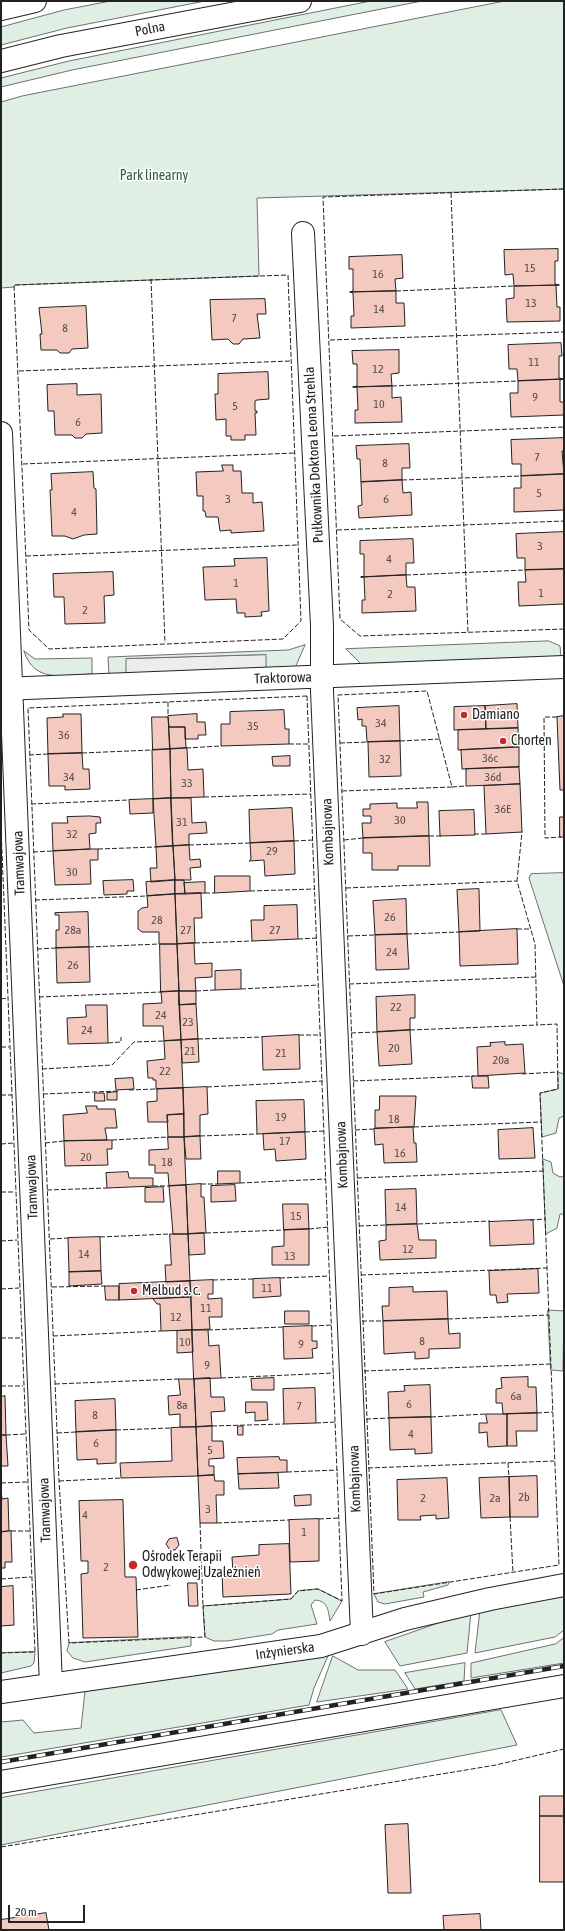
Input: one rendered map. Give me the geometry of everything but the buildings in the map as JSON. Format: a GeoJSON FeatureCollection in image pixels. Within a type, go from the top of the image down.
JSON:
{"type":"FeatureCollection","features":[{"type":"Feature","properties":{"kind":"street"},"geometry":{"type":"LineString","coordinates":[[1,9],[35,1]]}},
{"type":"Feature","properties":{"kind":"street","name":"Polna"},"geometry":{"type":"LineString","coordinates":[[1,60],[61,46],[300,1]]}},
{"type":"Feature","properties":{"kind":"street","name":"Pułkownika Doktora Leona Strehla"},"geometry":{"type":"LineString","coordinates":[[303,233],[322,626],[322,676]]}},
{"type":"Feature","properties":{"kind":"street","name":"Tramwajowa"},"geometry":{"type":"LineString","coordinates":[[1,433],[6,688],[51,1685]]}},
{"type":"Feature","properties":{"kind":"street","name":"Traktorowa"},"geometry":{"type":"LineString","coordinates":[[6,688],[564,667]]}},
{"type":"Feature","properties":{"kind":"street","name":"Kombajnowa"},"geometry":{"type":"LineString","coordinates":[[322,676],[362,1634]]}},
{"type":"Feature","properties":{"kind":"street","name":"Inżynierska"},"geometry":{"type":"LineString","coordinates":[[1,1692],[321,1646],[405,1620],[476,1602],[564,1585]]}},
{"type":"Feature","properties":{"kind":"street"},"geometry":{"type":"LineString","coordinates":[[1,1782],[564,1686]]}},
{"type":"Feature","properties":{"kind":"green space"},"geometry":{"type":"Polygon","coordinates":[[[111,1],[205,1],[67,28],[1,45],[1,27],[64,10],[111,1]]]}},
{"type":"Feature","properties":{"kind":"green space"},"geometry":{"type":"Polygon","coordinates":[[[371,1],[422,1],[72,70],[1,87],[1,78],[69,61],[371,1]]]}},
{"type":"Feature","properties":{"kind":"green space","name":"Park linearny"},"geometry":{"type":"Polygon","coordinates":[[[505,1],[564,1],[564,189],[257,198],[259,276],[15,285],[14,287],[1,288],[1,102],[22,96],[505,1]]]}},
{"type":"Feature","properties":{"kind":"green space"},"geometry":{"type":"Polygon","coordinates":[[[549,641],[560,646],[561,657],[362,665],[346,649],[549,641]]]}},
{"type":"Feature","properties":{"kind":"green space"},"geometry":{"type":"Polygon","coordinates":[[[305,645],[295,668],[266,668],[265,655],[127,659],[126,674],[109,675],[108,657],[288,650],[305,645]]]}},
{"type":"Feature","properties":{"kind":"green space"},"geometry":{"type":"Polygon","coordinates":[[[24,651],[35,659],[92,658],[92,674],[61,676],[43,673],[35,669],[29,662],[24,651]]]}},
{"type":"Feature","properties":{"kind":"green space"},"geometry":{"type":"Polygon","coordinates":[[[564,873],[564,986],[529,878],[531,874],[564,873]]]}},
{"type":"Feature","properties":{"kind":"green space"},"geometry":{"type":"Polygon","coordinates":[[[558,1072],[564,1074],[564,1116],[559,1118],[556,1133],[542,1137],[540,1093],[558,1089],[558,1072]]]}},
{"type":"Feature","properties":{"kind":"green space"},"geometry":{"type":"Polygon","coordinates":[[[543,1159],[551,1162],[553,1173],[560,1177],[564,1176],[564,1214],[560,1214],[557,1228],[546,1234],[543,1159]]]}},
{"type":"Feature","properties":{"kind":"green space"},"geometry":{"type":"Polygon","coordinates":[[[548,1310],[564,1311],[563,1371],[551,1370],[548,1310]]]}},
{"type":"Feature","properties":{"kind":"green space"},"geometry":{"type":"Polygon","coordinates":[[[449,1582],[448,1585],[423,1592],[424,1597],[385,1604],[378,1602],[374,1594],[449,1582]]]}},
{"type":"Feature","properties":{"kind":"green space"},"geometry":{"type":"Polygon","coordinates":[[[318,1589],[342,1601],[330,1621],[325,1604],[315,1600],[311,1605],[317,1624],[278,1630],[272,1634],[227,1641],[214,1641],[205,1637],[203,1606],[291,1599],[298,1591],[318,1589]]]}},
{"type":"Feature","properties":{"kind":"green space"},"geometry":{"type":"Polygon","coordinates":[[[564,1597],[564,1630],[555,1637],[475,1653],[480,1610],[564,1597]]]}},
{"type":"Feature","properties":{"kind":"green space"},"geometry":{"type":"Polygon","coordinates":[[[471,1612],[467,1653],[400,1666],[385,1642],[471,1612]]]}},
{"type":"Feature","properties":{"kind":"green space"},"geometry":{"type":"Polygon","coordinates":[[[191,1637],[191,1646],[85,1662],[73,1658],[67,1651],[69,1643],[191,1637]]]}},
{"type":"Feature","properties":{"kind":"green space"},"geometry":{"type":"Polygon","coordinates":[[[564,1638],[564,1663],[471,1678],[471,1663],[555,1644],[564,1638]]]}},
{"type":"Feature","properties":{"kind":"green space"},"geometry":{"type":"Polygon","coordinates":[[[35,1652],[34,1663],[31,1666],[1,1673],[1,1653],[35,1652]]]}},
{"type":"Feature","properties":{"kind":"green space"},"geometry":{"type":"Polygon","coordinates":[[[328,1656],[314,1688],[309,1705],[1,1757],[1,1722],[23,1720],[34,1733],[81,1728],[85,1691],[328,1656]]]}},
{"type":"Feature","properties":{"kind":"green space"},"geometry":{"type":"Polygon","coordinates":[[[333,1656],[358,1670],[395,1670],[408,1689],[317,1702],[333,1656]]]}},
{"type":"Feature","properties":{"kind":"green space"},"geometry":{"type":"Polygon","coordinates":[[[465,1663],[464,1681],[415,1689],[405,1673],[465,1663]]]}},
{"type":"Feature","properties":{"kind":"green space"},"geometry":{"type":"Polygon","coordinates":[[[501,1710],[517,1745],[1,1845],[1,1798],[501,1710]]]}},
{"type":"Feature","properties":{"kind":"shaded area"},"geometry":{"type":"Polygon","coordinates":[[[266,655],[266,668],[126,674],[126,659],[266,655]]]}},
{"type":"Feature","properties":{"kind":"railway"},"geometry":{"type":"LineString","coordinates":[[1,1762],[564,1666]]}},
{"type":"Feature","properties":{"kind":"fence"},"geometry":{"type":"LineString","coordinates":[[564,189],[323,197],[340,619],[360,636],[564,629]]}},
{"type":"Feature","properties":{"kind":"fence"},"geometry":{"type":"LineString","coordinates":[[451,193],[468,633]]}},
{"type":"Feature","properties":{"kind":"fence"},"geometry":{"type":"LineString","coordinates":[[288,275],[301,621],[283,639],[49,649],[29,630],[14,285],[288,275]]}},
{"type":"Feature","properties":{"kind":"fence"},"geometry":{"type":"LineString","coordinates":[[151,279],[165,643]]}},
{"type":"Feature","properties":{"kind":"fence"},"geometry":{"type":"LineString","coordinates":[[396,291],[514,286]]}},
{"type":"Feature","properties":{"kind":"fence"},"geometry":{"type":"LineString","coordinates":[[330,340],[564,332]]}},
{"type":"Feature","properties":{"kind":"fence"},"geometry":{"type":"LineString","coordinates":[[19,371],[291,361]]}},
{"type":"Feature","properties":{"kind":"fence"},"geometry":{"type":"LineString","coordinates":[[392,386],[518,381]]}},
{"type":"Feature","properties":{"kind":"fence"},"geometry":{"type":"LineString","coordinates":[[334,436],[564,427]]}},
{"type":"Feature","properties":{"kind":"fence"},"geometry":{"type":"LineString","coordinates":[[23,464],[295,453]]}},
{"type":"Feature","properties":{"kind":"fence"},"geometry":{"type":"LineString","coordinates":[[402,480],[521,476]]}},
{"type":"Feature","properties":{"kind":"fence"},"geometry":{"type":"LineString","coordinates":[[337,530],[564,521]]}},
{"type":"Feature","properties":{"kind":"fence"},"geometry":{"type":"LineString","coordinates":[[26,556],[297,545]]}},
{"type":"Feature","properties":{"kind":"fence"},"geometry":{"type":"LineString","coordinates":[[406,575],[525,570]]}},
{"type":"Feature","properties":{"kind":"fence"},"geometry":{"type":"LineString","coordinates":[[342,791],[452,787],[427,691],[338,695],[374,1594],[559,1565],[540,1093],[558,1089],[557,1024],[537,1025],[535,944],[517,881],[522,832]]}},
{"type":"Feature","properties":{"kind":"fence"},"geometry":{"type":"LineString","coordinates":[[307,696],[342,1601],[318,1589],[298,1591],[291,1599],[203,1606],[205,1637],[69,1643],[59,1481],[28,708],[307,696]]}},
{"type":"Feature","properties":{"kind":"fence"},"geometry":{"type":"LineString","coordinates":[[168,702],[168,716]]}},
{"type":"Feature","properties":{"kind":"fence"},"geometry":{"type":"LineString","coordinates":[[557,717],[544,717],[545,838],[561,837]]}},
{"type":"Feature","properties":{"kind":"fence"},"geometry":{"type":"LineString","coordinates":[[400,741],[440,739]]}},
{"type":"Feature","properties":{"kind":"fence"},"geometry":{"type":"LineString","coordinates":[[340,743],[368,742]]}},
{"type":"Feature","properties":{"kind":"fence"},"geometry":{"type":"LineString","coordinates":[[289,744],[309,744]]}},
{"type":"Feature","properties":{"kind":"fence"},"geometry":{"type":"LineString","coordinates":[[186,748],[221,746]]}},
{"type":"Feature","properties":{"kind":"fence"},"geometry":{"type":"LineString","coordinates":[[82,753],[152,750]]}},
{"type":"Feature","properties":{"kind":"fence"},"geometry":{"type":"LineString","coordinates":[[29,755],[48,754]]}},
{"type":"Feature","properties":{"kind":"fence"},"geometry":{"type":"LineString","coordinates":[[452,787],[466,786]]}},
{"type":"Feature","properties":{"kind":"fence"},"geometry":{"type":"LineString","coordinates":[[204,797],[311,794]]}},
{"type":"Feature","properties":{"kind":"fence"},"geometry":{"type":"LineString","coordinates":[[31,804],[129,800]]}},
{"type":"Feature","properties":{"kind":"fence"},"geometry":{"type":"LineString","coordinates":[[1,828],[35,1652],[1,1653]]}},
{"type":"Feature","properties":{"kind":"fence"},"geometry":{"type":"LineString","coordinates":[[474,834],[486,834]]}},
{"type":"Feature","properties":{"kind":"fence"},"geometry":{"type":"LineString","coordinates":[[429,836],[442,836]]}},
{"type":"Feature","properties":{"kind":"fence"},"geometry":{"type":"LineString","coordinates":[[344,840],[363,838]]}},
{"type":"Feature","properties":{"kind":"fence"},"geometry":{"type":"LineString","coordinates":[[294,841],[313,840]]}},
{"type":"Feature","properties":{"kind":"fence"},"geometry":{"type":"LineString","coordinates":[[189,845],[250,843]]}},
{"type":"Feature","properties":{"kind":"fence"},"geometry":{"type":"LineString","coordinates":[[98,849],[156,847]]}},
{"type":"Feature","properties":{"kind":"fence"},"geometry":{"type":"LineString","coordinates":[[33,852],[53,851]]}},
{"type":"Feature","properties":{"kind":"fence"},"geometry":{"type":"LineString","coordinates":[[346,888],[517,881]]}},
{"type":"Feature","properties":{"kind":"fence"},"geometry":{"type":"LineString","coordinates":[[250,891],[315,889]]}},
{"type":"Feature","properties":{"kind":"fence"},"geometry":{"type":"LineString","coordinates":[[205,893],[215,893]]}},
{"type":"Feature","properties":{"kind":"fence"},"geometry":{"type":"LineString","coordinates":[[35,900],[147,896]]}},
{"type":"Feature","properties":{"kind":"fence"},"geometry":{"type":"LineString","coordinates":[[517,929],[530,929]]}},
{"type":"Feature","properties":{"kind":"fence"},"geometry":{"type":"LineString","coordinates":[[407,934],[459,932]]}},
{"type":"Feature","properties":{"kind":"fence"},"geometry":{"type":"LineString","coordinates":[[348,936],[375,935]]}},
{"type":"Feature","properties":{"kind":"fence"},"geometry":{"type":"LineString","coordinates":[[298,939],[317,938]]}},
{"type":"Feature","properties":{"kind":"fence"},"geometry":{"type":"LineString","coordinates":[[195,943],[252,941]]}},
{"type":"Feature","properties":{"kind":"fence"},"geometry":{"type":"LineString","coordinates":[[89,947],[159,944]]}},
{"type":"Feature","properties":{"kind":"fence"},"geometry":{"type":"LineString","coordinates":[[37,949],[56,948]]}},
{"type":"Feature","properties":{"kind":"fence"},"geometry":{"type":"LineString","coordinates":[[349,984],[536,977]]}},
{"type":"Feature","properties":{"kind":"fence"},"geometry":{"type":"LineString","coordinates":[[241,989],[319,985]]}},
{"type":"Feature","properties":{"kind":"fence"},"geometry":{"type":"LineString","coordinates":[[196,991],[215,990]]}},
{"type":"Feature","properties":{"kind":"fence"},"geometry":{"type":"LineString","coordinates":[[39,997],[161,992]]}},
{"type":"Feature","properties":{"kind":"fence"},"geometry":{"type":"LineString","coordinates":[[1,999],[8,998]]}},
{"type":"Feature","properties":{"kind":"fence"},"geometry":{"type":"LineString","coordinates":[[410,1030],[537,1025]]}},
{"type":"Feature","properties":{"kind":"fence"},"geometry":{"type":"LineString","coordinates":[[351,1033],[377,1032]]}},
{"type":"Feature","properties":{"kind":"fence"},"geometry":{"type":"LineString","coordinates":[[299,1035],[321,1035]]}},
{"type":"Feature","properties":{"kind":"fence"},"geometry":{"type":"LineString","coordinates":[[108,1043],[121,1042],[121,1037]]}},
{"type":"Feature","properties":{"kind":"fence"},"geometry":{"type":"LineString","coordinates":[[198,1039],[262,1037]]}},
{"type":"Feature","properties":{"kind":"fence"},"geometry":{"type":"LineString","coordinates":[[42,1069],[112,1065],[134,1042],[164,1041]]}},
{"type":"Feature","properties":{"kind":"fence"},"geometry":{"type":"LineString","coordinates":[[1,1047],[9,1047]]}},
{"type":"Feature","properties":{"kind":"fence"},"geometry":{"type":"LineString","coordinates":[[522,1074],[558,1072]]}},
{"type":"Feature","properties":{"kind":"fence"},"geometry":{"type":"LineString","coordinates":[[353,1081],[474,1076]]}},
{"type":"Feature","properties":{"kind":"fence"},"geometry":{"type":"LineString","coordinates":[[207,1087],[323,1081]]}},
{"type":"Feature","properties":{"kind":"fence"},"geometry":{"type":"LineString","coordinates":[[129,1090],[156,1089]]}},
{"type":"Feature","properties":{"kind":"fence"},"geometry":{"type":"LineString","coordinates":[[43,1094],[119,1091]]}},
{"type":"Feature","properties":{"kind":"fence"},"geometry":{"type":"LineString","coordinates":[[1,1095],[12,1095]]}},
{"type":"Feature","properties":{"kind":"fence"},"geometry":{"type":"LineString","coordinates":[[414,1127],[541,1122]]}},
{"type":"Feature","properties":{"kind":"fence"},"geometry":{"type":"LineString","coordinates":[[355,1130],[374,1129]]}},
{"type":"Feature","properties":{"kind":"fence"},"geometry":{"type":"LineString","coordinates":[[305,1132],[325,1131]]}},
{"type":"Feature","properties":{"kind":"fence"},"geometry":{"type":"LineString","coordinates":[[200,1136],[257,1134]]}},
{"type":"Feature","properties":{"kind":"fence"},"geometry":{"type":"LineString","coordinates":[[112,1140],[168,1137]]}},
{"type":"Feature","properties":{"kind":"fence"},"geometry":{"type":"LineString","coordinates":[[45,1143],[64,1141]]}},
{"type":"Feature","properties":{"kind":"fence"},"geometry":{"type":"LineString","coordinates":[[1,1144],[13,1143]]}},
{"type":"Feature","properties":{"kind":"fence"},"geometry":{"type":"LineString","coordinates":[[357,1178],[543,1171]]}},
{"type":"Feature","properties":{"kind":"fence"},"geometry":{"type":"LineString","coordinates":[[240,1183],[326,1179]]}},
{"type":"Feature","properties":{"kind":"fence"},"geometry":{"type":"LineString","coordinates":[[201,1184],[218,1184]]}},
{"type":"Feature","properties":{"kind":"fence"},"geometry":{"type":"LineString","coordinates":[[153,1186],[169,1186]]}},
{"type":"Feature","properties":{"kind":"fence"},"geometry":{"type":"LineString","coordinates":[[47,1190],[107,1188]]}},
{"type":"Feature","properties":{"kind":"fence"},"geometry":{"type":"LineString","coordinates":[[1,1192],[15,1192]]}},
{"type":"Feature","properties":{"kind":"fence"},"geometry":{"type":"LineString","coordinates":[[530,1220],[545,1219]]}},
{"type":"Feature","properties":{"kind":"fence"},"geometry":{"type":"LineString","coordinates":[[418,1224],[490,1221]]}},
{"type":"Feature","properties":{"kind":"fence"},"geometry":{"type":"LineString","coordinates":[[359,1226],[386,1225]]}},
{"type":"Feature","properties":{"kind":"fence"},"geometry":{"type":"LineString","coordinates":[[309,1229],[329,1227]]}},
{"type":"Feature","properties":{"kind":"fence"},"geometry":{"type":"LineString","coordinates":[[206,1233],[284,1230]]}},
{"type":"Feature","properties":{"kind":"fence"},"geometry":{"type":"LineString","coordinates":[[100,1237],[170,1234]]}},
{"type":"Feature","properties":{"kind":"fence"},"geometry":{"type":"LineString","coordinates":[[50,1239],[68,1238]]}},
{"type":"Feature","properties":{"kind":"fence"},"geometry":{"type":"LineString","coordinates":[[1,1241],[17,1240]]}},
{"type":"Feature","properties":{"kind":"fence"},"geometry":{"type":"LineString","coordinates":[[361,1275],[547,1268]]}},
{"type":"Feature","properties":{"kind":"fence"},"geometry":{"type":"LineString","coordinates":[[280,1278],[330,1276]]}},
{"type":"Feature","properties":{"kind":"fence"},"geometry":{"type":"LineString","coordinates":[[213,1280],[253,1279]]}},
{"type":"Feature","properties":{"kind":"fence"},"geometry":{"type":"LineString","coordinates":[[52,1287],[105,1286]]}},
{"type":"Feature","properties":{"kind":"fence"},"geometry":{"type":"LineString","coordinates":[[1,1289],[19,1288]]}},
{"type":"Feature","properties":{"kind":"fence"},"geometry":{"type":"LineString","coordinates":[[448,1319],[549,1315]]}},
{"type":"Feature","properties":{"kind":"fence"},"geometry":{"type":"LineString","coordinates":[[362,1321],[383,1321]]}},
{"type":"Feature","properties":{"kind":"fence"},"geometry":{"type":"LineString","coordinates":[[312,1326],[332,1325]]}},
{"type":"Feature","properties":{"kind":"fence"},"geometry":{"type":"LineString","coordinates":[[208,1330],[283,1327]]}},
{"type":"Feature","properties":{"kind":"fence"},"geometry":{"type":"LineString","coordinates":[[53,1336],[161,1331]]}},
{"type":"Feature","properties":{"kind":"fence"},"geometry":{"type":"LineString","coordinates":[[1,1338],[21,1338]]}},
{"type":"Feature","properties":{"kind":"fence"},"geometry":{"type":"LineString","coordinates":[[364,1371],[551,1364]]}},
{"type":"Feature","properties":{"kind":"fence"},"geometry":{"type":"LineString","coordinates":[[221,1378],[334,1373]]}},
{"type":"Feature","properties":{"kind":"fence"},"geometry":{"type":"LineString","coordinates":[[55,1384],[179,1379]]}},
{"type":"Feature","properties":{"kind":"fence"},"geometry":{"type":"LineString","coordinates":[[1,1386],[23,1386]]}},
{"type":"Feature","properties":{"kind":"fence"},"geometry":{"type":"LineString","coordinates":[[537,1413],[553,1412]]}},
{"type":"Feature","properties":{"kind":"fence"},"geometry":{"type":"LineString","coordinates":[[431,1417],[486,1414]]}},
{"type":"Feature","properties":{"kind":"fence"},"geometry":{"type":"LineString","coordinates":[[366,1419],[389,1418]]}},
{"type":"Feature","properties":{"kind":"fence"},"geometry":{"type":"LineString","coordinates":[[316,1423],[336,1422]]}},
{"type":"Feature","properties":{"kind":"fence"},"geometry":{"type":"LineString","coordinates":[[212,1426],[284,1424]]}},
{"type":"Feature","properties":{"kind":"fence"},"geometry":{"type":"LineString","coordinates":[[116,1430],[171,1428]]}},
{"type":"Feature","properties":{"kind":"fence"},"geometry":{"type":"LineString","coordinates":[[57,1433],[76,1432]]}},
{"type":"Feature","properties":{"kind":"fence"},"geometry":{"type":"LineString","coordinates":[[6,1435],[25,1434]]}},
{"type":"Feature","properties":{"kind":"fence"},"geometry":{"type":"LineString","coordinates":[[368,1468],[554,1461]]}},
{"type":"Feature","properties":{"kind":"fence"},"geometry":{"type":"LineString","coordinates":[[508,1463],[509,1477]]}},
{"type":"Feature","properties":{"kind":"fence"},"geometry":{"type":"LineString","coordinates":[[287,1472],[338,1470]]}},
{"type":"Feature","properties":{"kind":"fence"},"geometry":{"type":"LineString","coordinates":[[59,1481],[121,1478]]}},
{"type":"Feature","properties":{"kind":"fence"},"geometry":{"type":"LineString","coordinates":[[1,1483],[27,1482]]}},
{"type":"Feature","properties":{"kind":"fence"},"geometry":{"type":"LineString","coordinates":[[510,1517],[513,1573]]}},
{"type":"Feature","properties":{"kind":"fence"},"geometry":{"type":"LineString","coordinates":[[319,1519],[339,1518]]}},
{"type":"Feature","properties":{"kind":"fence"},"geometry":{"type":"LineString","coordinates":[[217,1523],[289,1520]]}},
{"type":"Feature","properties":{"kind":"fence"},"geometry":{"type":"LineString","coordinates":[[200,1523],[203,1606]]}},
{"type":"Feature","properties":{"kind":"fence"},"geometry":{"type":"LineString","coordinates":[[11,1531],[29,1531]]}},
{"type":"Feature","properties":{"kind":"fence"},"geometry":{"type":"LineString","coordinates":[[1,1579],[31,1577]]}},
{"type":"Feature","properties":{"kind":"fence"},"geometry":{"type":"LineString","coordinates":[[136,1590],[171,1585]]}},
{"type":"Feature","properties":{"kind":"fence"},"geometry":{"type":"LineString","coordinates":[[1,1847],[496,1765],[564,1749]]}},
{"type":"Feature","properties":{"kind":"place","name":"Damiano"},"geometry":{"type":"Point","coordinates":[464,715]}},
{"type":"Feature","properties":{"kind":"place","name":"Chorten"},"geometry":{"type":"Point","coordinates":[503,741]}},
{"type":"Feature","properties":{"kind":"place","name":"Melbud s. c."},"geometry":{"type":"Point","coordinates":[134,1291]}},
{"type":"Feature","properties":{"kind":"place","name":"Ośrodek Terapii Odwykowej Uzależnień"},"geometry":{"type":"Point","coordinates":[133,1565]}}]}
